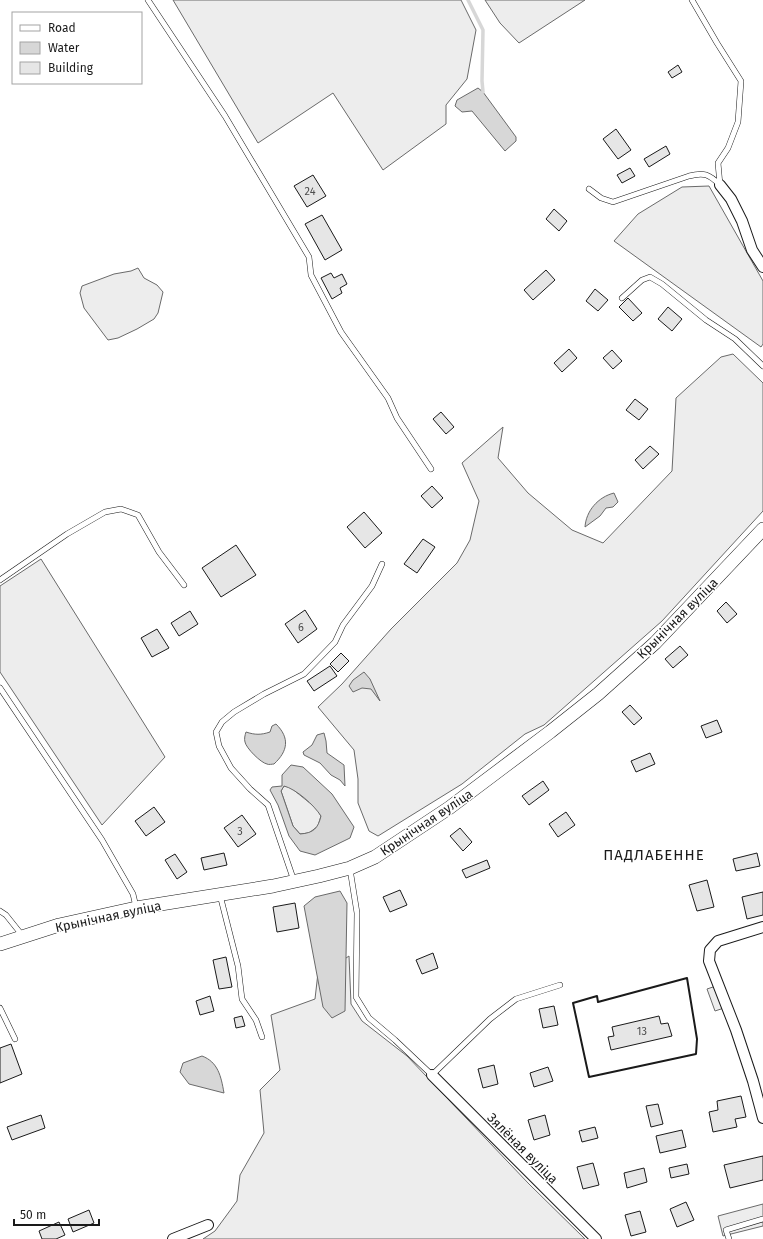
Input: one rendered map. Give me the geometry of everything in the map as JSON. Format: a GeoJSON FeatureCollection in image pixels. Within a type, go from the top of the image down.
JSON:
{"type":"FeatureCollection","features":[{"type":"Feature","properties":{"kind":"street"},"geometry":{"type":"LineString","coordinates":[[720,185],[731,199],[742,222],[752,250],[763,267]]}},
{"type":"Feature","properties":{"kind":"street","name":"Крынічная вуліца"},"geometry":{"type":"LineString","coordinates":[[0,944],[59,925],[136,908],[294,881],[350,868],[375,857],[449,808],[598,694],[655,643],[763,529]]}},
{"type":"Feature","properties":{"kind":"street"},"geometry":{"type":"LineString","coordinates":[[763,927],[718,941],[710,950],[709,961],[736,1030],[753,1081],[763,1118]]}},
{"type":"Feature","properties":{"kind":"street","name":"Зялёная вуліца"},"geometry":{"type":"LineString","coordinates":[[432,1074],[596,1239]]}},
{"type":"Feature","properties":{"kind":"street"},"geometry":{"type":"LineString","coordinates":[[173,1239],[208,1224]]}},
{"type":"Feature","properties":{"kind":"lane"},"geometry":{"type":"LineString","coordinates":[[148,0],[225,116],[309,257],[311,275],[341,332],[388,398],[397,418],[431,469]]}},
{"type":"Feature","properties":{"kind":"lane"},"geometry":{"type":"LineString","coordinates":[[692,0],[741,81],[738,122],[728,148],[718,163],[720,185]]}},
{"type":"Feature","properties":{"kind":"lane"},"geometry":{"type":"LineString","coordinates":[[589,189],[601,198],[613,202],[701,173],[714,179],[720,185]]}},
{"type":"Feature","properties":{"kind":"lane"},"geometry":{"type":"LineString","coordinates":[[622,298],[642,280],[650,277],[662,284],[706,320],[735,339],[763,366]]}},
{"type":"Feature","properties":{"kind":"lane"},"geometry":{"type":"LineString","coordinates":[[0,580],[67,534],[105,512],[121,509],[138,515],[159,552],[184,585]]}},
{"type":"Feature","properties":{"kind":"lane"},"geometry":{"type":"LineString","coordinates":[[294,881],[268,805],[230,768],[219,746],[216,732],[222,722],[234,712],[264,694],[304,674],[334,642],[343,625],[372,586],[382,564]]}},
{"type":"Feature","properties":{"kind":"lane"},"geometry":{"type":"LineString","coordinates":[[0,688],[102,840],[133,894],[136,908]]}},
{"type":"Feature","properties":{"kind":"lane"},"geometry":{"type":"LineString","coordinates":[[350,868],[357,913],[356,997],[369,1018],[432,1074],[490,1019],[516,999],[560,985]]}},
{"type":"Feature","properties":{"kind":"lane"},"geometry":{"type":"LineString","coordinates":[[220,894],[238,966],[242,999],[256,1020],[262,1037]]}},
{"type":"Feature","properties":{"kind":"lane"},"geometry":{"type":"LineString","coordinates":[[0,911],[6,915],[23,936]]}},
{"type":"Feature","properties":{"kind":"lane"},"geometry":{"type":"LineString","coordinates":[[0,1008],[15,1039]]}},
{"type":"Feature","properties":{"kind":"lane"},"geometry":{"type":"LineString","coordinates":[[728,1239],[726,1230],[763,1219]]}},
{"type":"Feature","properties":{"kind":"shaded area"},"geometry":{"type":"Polygon","coordinates":[[[173,0],[461,0],[476,30],[467,79],[446,105],[446,124],[383,170],[333,93],[258,143],[173,0]]]}},
{"type":"Feature","properties":{"kind":"shaded area"},"geometry":{"type":"Polygon","coordinates":[[[485,0],[585,0],[519,43],[500,23],[485,0]]]}},
{"type":"Feature","properties":{"kind":"shaded area"},"geometry":{"type":"Polygon","coordinates":[[[709,186],[763,281],[763,344],[761,347],[614,241],[638,214],[682,187],[709,186]]]}},
{"type":"Feature","properties":{"kind":"shaded area"},"geometry":{"type":"Polygon","coordinates":[[[138,268],[144,278],[157,285],[163,292],[158,313],[154,319],[137,329],[118,338],[108,340],[84,308],[80,293],[82,286],[114,274],[131,271],[138,268]]]}},
{"type":"Feature","properties":{"kind":"shaded area"},"geometry":{"type":"Polygon","coordinates":[[[733,354],[763,383],[763,511],[662,621],[544,725],[525,734],[462,784],[378,836],[369,831],[358,803],[358,779],[354,750],[318,707],[342,684],[391,629],[457,563],[470,540],[479,501],[462,463],[503,427],[498,458],[528,493],[572,530],[603,543],[672,471],[676,398],[721,357],[733,354]]]}},
{"type":"Feature","properties":{"kind":"shaded area"},"geometry":{"type":"Polygon","coordinates":[[[41,559],[165,757],[102,825],[0,672],[0,586],[41,559]]]}},
{"type":"Feature","properties":{"kind":"shaded area"},"geometry":{"type":"Polygon","coordinates":[[[284,786],[290,787],[316,808],[321,816],[318,826],[309,833],[300,834],[293,826],[281,791],[284,786]]]}},
{"type":"Feature","properties":{"kind":"shaded area"},"geometry":{"type":"Polygon","coordinates":[[[349,956],[351,1004],[362,1021],[407,1056],[529,1184],[585,1239],[203,1239],[215,1231],[237,1201],[240,1175],[264,1133],[260,1090],[280,1070],[271,1015],[315,999],[319,964],[340,962],[349,956]]]}},
{"type":"Feature","properties":{"kind":"shaded area"},"geometry":{"type":"Polygon","coordinates":[[[716,986],[724,1008],[715,1011],[707,989],[716,986]]]}},
{"type":"Feature","properties":{"kind":"shaded area"},"geometry":{"type":"Polygon","coordinates":[[[763,1204],[763,1226],[723,1236],[718,1216],[763,1204]]]}},
{"type":"Feature","properties":{"kind":"water"},"geometry":{"type":"Polygon","coordinates":[[[478,88],[483,92],[516,137],[516,141],[505,151],[472,111],[462,112],[455,106],[457,100],[478,88]]]}},
{"type":"Feature","properties":{"kind":"water"},"geometry":{"type":"Polygon","coordinates":[[[614,493],[618,502],[613,507],[606,508],[600,516],[585,527],[590,510],[598,501],[614,493]]]}},
{"type":"Feature","properties":{"kind":"water"},"geometry":{"type":"Polygon","coordinates":[[[364,672],[370,679],[380,701],[371,689],[362,688],[353,692],[349,686],[353,680],[364,672]]]}},
{"type":"Feature","properties":{"kind":"water"},"geometry":{"type":"Polygon","coordinates":[[[276,724],[284,734],[286,744],[279,759],[274,764],[264,763],[246,745],[246,732],[252,734],[264,734],[270,732],[272,726],[276,724]]]}},
{"type":"Feature","properties":{"kind":"water"},"geometry":{"type":"Polygon","coordinates":[[[324,733],[327,753],[344,765],[345,786],[340,780],[331,775],[320,763],[304,755],[303,752],[312,745],[317,735],[324,733]]]}},
{"type":"Feature","properties":{"kind":"water"},"geometry":{"type":"Polygon","coordinates":[[[291,765],[303,767],[332,794],[354,827],[350,838],[315,855],[300,851],[289,836],[278,805],[270,790],[272,787],[282,786],[282,775],[291,765]],[[284,786],[281,791],[293,826],[300,834],[312,831],[317,827],[321,816],[304,798],[284,786]]]}},
{"type":"Feature","properties":{"kind":"water"},"geometry":{"type":"Polygon","coordinates":[[[340,891],[347,903],[345,1011],[332,1018],[323,1007],[304,906],[315,897],[340,891]]]}},
{"type":"Feature","properties":{"kind":"water"},"geometry":{"type":"Polygon","coordinates":[[[202,1056],[212,1062],[218,1070],[224,1093],[189,1084],[180,1072],[183,1063],[202,1056]]]}},
{"type":"Feature","properties":{"kind":"building"},"geometry":{"type":"Polygon","coordinates":[[[678,65],[682,72],[672,78],[668,72],[678,65]]]}},
{"type":"Feature","properties":{"kind":"building"},"geometry":{"type":"Polygon","coordinates":[[[616,129],[631,150],[618,159],[603,139],[616,129]]]}},
{"type":"Feature","properties":{"kind":"building"},"geometry":{"type":"Polygon","coordinates":[[[666,146],[670,154],[649,167],[644,159],[666,146]]]}},
{"type":"Feature","properties":{"kind":"building"},"geometry":{"type":"Polygon","coordinates":[[[630,168],[635,176],[622,183],[617,175],[630,168]]]}},
{"type":"Feature","properties":{"kind":"building"},"geometry":{"type":"Polygon","coordinates":[[[313,175],[326,196],[307,207],[294,186],[313,175]]]}},
{"type":"Feature","properties":{"kind":"building"},"geometry":{"type":"Polygon","coordinates":[[[554,209],[567,221],[559,231],[546,219],[554,209]]]}},
{"type":"Feature","properties":{"kind":"building"},"geometry":{"type":"Polygon","coordinates":[[[322,215],[342,250],[325,260],[305,224],[322,215]]]}},
{"type":"Feature","properties":{"kind":"building"},"geometry":{"type":"Polygon","coordinates":[[[546,270],[555,280],[533,300],[524,290],[546,270]]]}},
{"type":"Feature","properties":{"kind":"building"},"geometry":{"type":"Polygon","coordinates":[[[331,273],[334,278],[342,274],[347,284],[340,288],[342,293],[332,299],[321,278],[331,273]]]}},
{"type":"Feature","properties":{"kind":"building"},"geometry":{"type":"Polygon","coordinates":[[[595,289],[608,300],[598,311],[586,301],[595,289]]]}},
{"type":"Feature","properties":{"kind":"building"},"geometry":{"type":"Polygon","coordinates":[[[628,298],[642,313],[633,321],[619,307],[628,298]]]}},
{"type":"Feature","properties":{"kind":"building"},"geometry":{"type":"Polygon","coordinates":[[[668,307],[682,319],[672,331],[658,319],[668,307]]]}},
{"type":"Feature","properties":{"kind":"building"},"geometry":{"type":"Polygon","coordinates":[[[569,349],[577,358],[562,372],[554,363],[569,349]]]}},
{"type":"Feature","properties":{"kind":"building"},"geometry":{"type":"Polygon","coordinates":[[[612,350],[622,361],[613,369],[603,358],[612,350]]]}},
{"type":"Feature","properties":{"kind":"building"},"geometry":{"type":"Polygon","coordinates":[[[635,399],[648,409],[639,420],[626,410],[635,399]]]}},
{"type":"Feature","properties":{"kind":"building"},"geometry":{"type":"Polygon","coordinates":[[[441,412],[454,427],[446,434],[433,419],[441,412]]]}},
{"type":"Feature","properties":{"kind":"building"},"geometry":{"type":"Polygon","coordinates":[[[650,446],[659,454],[643,469],[635,460],[650,446]]]}},
{"type":"Feature","properties":{"kind":"building"},"geometry":{"type":"Polygon","coordinates":[[[432,486],[443,498],[432,508],[421,496],[432,486]]]}},
{"type":"Feature","properties":{"kind":"building"},"geometry":{"type":"Polygon","coordinates":[[[364,512],[382,533],[365,548],[347,527],[364,512]]]}},
{"type":"Feature","properties":{"kind":"building"},"geometry":{"type":"Polygon","coordinates":[[[423,539],[435,547],[417,573],[404,564],[423,539]]]}},
{"type":"Feature","properties":{"kind":"building"},"geometry":{"type":"Polygon","coordinates":[[[236,545],[256,575],[221,597],[202,568],[236,545]]]}},
{"type":"Feature","properties":{"kind":"building"},"geometry":{"type":"Polygon","coordinates":[[[726,602],[737,614],[727,623],[717,611],[726,602]]]}},
{"type":"Feature","properties":{"kind":"building"},"geometry":{"type":"Polygon","coordinates":[[[305,610],[317,629],[298,643],[285,624],[305,610]]]}},
{"type":"Feature","properties":{"kind":"building"},"geometry":{"type":"Polygon","coordinates":[[[190,611],[198,624],[179,636],[171,623],[190,611]]]}},
{"type":"Feature","properties":{"kind":"building"},"geometry":{"type":"Polygon","coordinates":[[[157,629],[169,648],[152,657],[141,638],[157,629]]]}},
{"type":"Feature","properties":{"kind":"building"},"geometry":{"type":"Polygon","coordinates":[[[680,646],[688,655],[673,668],[665,659],[680,646]]]}},
{"type":"Feature","properties":{"kind":"building"},"geometry":{"type":"Polygon","coordinates":[[[341,653],[349,661],[338,672],[330,664],[341,653]]]}},
{"type":"Feature","properties":{"kind":"building"},"geometry":{"type":"Polygon","coordinates":[[[330,666],[337,676],[314,691],[307,681],[330,666]]]}},
{"type":"Feature","properties":{"kind":"building"},"geometry":{"type":"Polygon","coordinates":[[[630,705],[642,718],[634,725],[622,712],[630,705]]]}},
{"type":"Feature","properties":{"kind":"building"},"geometry":{"type":"Polygon","coordinates":[[[717,720],[722,732],[706,738],[701,726],[717,720]]]}},
{"type":"Feature","properties":{"kind":"building"},"geometry":{"type":"Polygon","coordinates":[[[650,753],[655,764],[636,772],[631,761],[650,753]]]}},
{"type":"Feature","properties":{"kind":"building"},"geometry":{"type":"Polygon","coordinates":[[[543,781],[549,790],[529,805],[522,796],[543,781]]]}},
{"type":"Feature","properties":{"kind":"building"},"geometry":{"type":"Polygon","coordinates":[[[154,807],[165,822],[146,836],[135,821],[154,807]]]}},
{"type":"Feature","properties":{"kind":"building"},"geometry":{"type":"Polygon","coordinates":[[[566,812],[575,825],[558,837],[549,824],[566,812]]]}},
{"type":"Feature","properties":{"kind":"building"},"geometry":{"type":"Polygon","coordinates":[[[242,815],[256,834],[238,847],[224,828],[242,815]]]}},
{"type":"Feature","properties":{"kind":"building"},"geometry":{"type":"Polygon","coordinates":[[[460,828],[472,842],[463,851],[450,836],[460,828]]]}},
{"type":"Feature","properties":{"kind":"building"},"geometry":{"type":"Polygon","coordinates":[[[224,853],[227,865],[204,870],[201,858],[224,853]]]}},
{"type":"Feature","properties":{"kind":"building"},"geometry":{"type":"Polygon","coordinates":[[[757,853],[760,866],[736,871],[733,859],[757,853]]]}},
{"type":"Feature","properties":{"kind":"building"},"geometry":{"type":"Polygon","coordinates":[[[175,854],[187,872],[177,879],[165,860],[175,854]]]}},
{"type":"Feature","properties":{"kind":"building"},"geometry":{"type":"Polygon","coordinates":[[[487,860],[490,868],[466,878],[462,870],[487,860]]]}},
{"type":"Feature","properties":{"kind":"building"},"geometry":{"type":"Polygon","coordinates":[[[707,880],[714,907],[697,911],[689,885],[707,880]]]}},
{"type":"Feature","properties":{"kind":"building"},"geometry":{"type":"Polygon","coordinates":[[[400,890],[407,905],[390,912],[383,897],[400,890]]]}},
{"type":"Feature","properties":{"kind":"building"},"geometry":{"type":"Polygon","coordinates":[[[763,892],[763,915],[747,919],[742,897],[763,892]]]}},
{"type":"Feature","properties":{"kind":"building"},"geometry":{"type":"Polygon","coordinates":[[[295,903],[299,928],[277,932],[273,907],[295,903]]]}},
{"type":"Feature","properties":{"kind":"building"},"geometry":{"type":"Polygon","coordinates":[[[433,953],[438,968],[422,974],[416,960],[433,953]]]}},
{"type":"Feature","properties":{"kind":"building"},"geometry":{"type":"Polygon","coordinates":[[[226,957],[232,987],[219,989],[213,960],[226,957]]]}},
{"type":"Feature","properties":{"kind":"building"},"geometry":{"type":"Polygon","coordinates":[[[210,996],[214,1011],[200,1015],[196,1001],[210,996]]]}},
{"type":"Feature","properties":{"kind":"building"},"geometry":{"type":"Polygon","coordinates":[[[554,1006],[558,1025],[543,1028],[539,1009],[554,1006]]]}},
{"type":"Feature","properties":{"kind":"building"},"geometry":{"type":"Polygon","coordinates":[[[242,1016],[245,1026],[236,1028],[234,1018],[242,1016]]]}},
{"type":"Feature","properties":{"kind":"building"},"geometry":{"type":"Polygon","coordinates":[[[659,1016],[661,1024],[668,1023],[672,1036],[611,1050],[608,1037],[614,1036],[612,1027],[659,1016]]]}},
{"type":"Feature","properties":{"kind":"building"},"geometry":{"type":"Polygon","coordinates":[[[11,1044],[22,1074],[0,1083],[0,1048],[11,1044]]]}},
{"type":"Feature","properties":{"kind":"building"},"geometry":{"type":"Polygon","coordinates":[[[494,1065],[498,1084],[483,1088],[478,1069],[494,1065]]]}},
{"type":"Feature","properties":{"kind":"building"},"geometry":{"type":"Polygon","coordinates":[[[548,1067],[553,1081],[534,1087],[530,1073],[548,1067]]]}},
{"type":"Feature","properties":{"kind":"building"},"geometry":{"type":"Polygon","coordinates":[[[741,1096],[746,1117],[735,1119],[737,1127],[713,1132],[709,1112],[718,1110],[717,1101],[741,1096]]]}},
{"type":"Feature","properties":{"kind":"building"},"geometry":{"type":"Polygon","coordinates":[[[658,1104],[663,1124],[651,1127],[646,1106],[658,1104]]]}},
{"type":"Feature","properties":{"kind":"building"},"geometry":{"type":"Polygon","coordinates":[[[41,1115],[45,1128],[12,1140],[7,1127],[41,1115]]]}},
{"type":"Feature","properties":{"kind":"building"},"geometry":{"type":"Polygon","coordinates":[[[545,1115],[550,1135],[534,1140],[528,1120],[545,1115]]]}},
{"type":"Feature","properties":{"kind":"building"},"geometry":{"type":"Polygon","coordinates":[[[595,1127],[598,1138],[582,1142],[579,1131],[595,1127]]]}},
{"type":"Feature","properties":{"kind":"building"},"geometry":{"type":"Polygon","coordinates":[[[682,1130],[686,1147],[660,1153],[656,1136],[682,1130]]]}},
{"type":"Feature","properties":{"kind":"building"},"geometry":{"type":"Polygon","coordinates":[[[763,1156],[763,1180],[730,1188],[724,1165],[763,1156]]]}},
{"type":"Feature","properties":{"kind":"building"},"geometry":{"type":"Polygon","coordinates":[[[593,1163],[599,1185],[583,1189],[577,1167],[593,1163]]]}},
{"type":"Feature","properties":{"kind":"building"},"geometry":{"type":"Polygon","coordinates":[[[687,1164],[689,1174],[671,1178],[669,1168],[687,1164]]]}},
{"type":"Feature","properties":{"kind":"building"},"geometry":{"type":"Polygon","coordinates":[[[644,1168],[647,1182],[627,1188],[624,1173],[644,1168]]]}},
{"type":"Feature","properties":{"kind":"building"},"geometry":{"type":"Polygon","coordinates":[[[686,1202],[694,1220],[677,1227],[670,1209],[686,1202]]]}},
{"type":"Feature","properties":{"kind":"building"},"geometry":{"type":"Polygon","coordinates":[[[89,1210],[94,1223],[73,1232],[68,1219],[89,1210]]]}},
{"type":"Feature","properties":{"kind":"building"},"geometry":{"type":"Polygon","coordinates":[[[640,1211],[646,1232],[631,1236],[625,1215],[640,1211]]]}},
{"type":"Feature","properties":{"kind":"building"},"geometry":{"type":"Polygon","coordinates":[[[59,1222],[65,1235],[56,1239],[42,1239],[39,1231],[59,1222]]]}},
{"type":"Feature","properties":{"kind":"waterway"},"geometry":{"type":"LineString","coordinates":[[468,0],[483,30],[483,92]]}},
{"type":"Feature","properties":{"kind":"wall"},"geometry":{"type":"LineString","coordinates":[[687,978],[697,1039],[696,1054],[589,1077],[573,1003],[597,996],[598,1002],[687,978]]}},
{"type":"Feature","properties":{"kind":"district","name":"ПАДЛАБЕННЕ"},"geometry":{"type":"Point","coordinates":[654,855]}}]}
